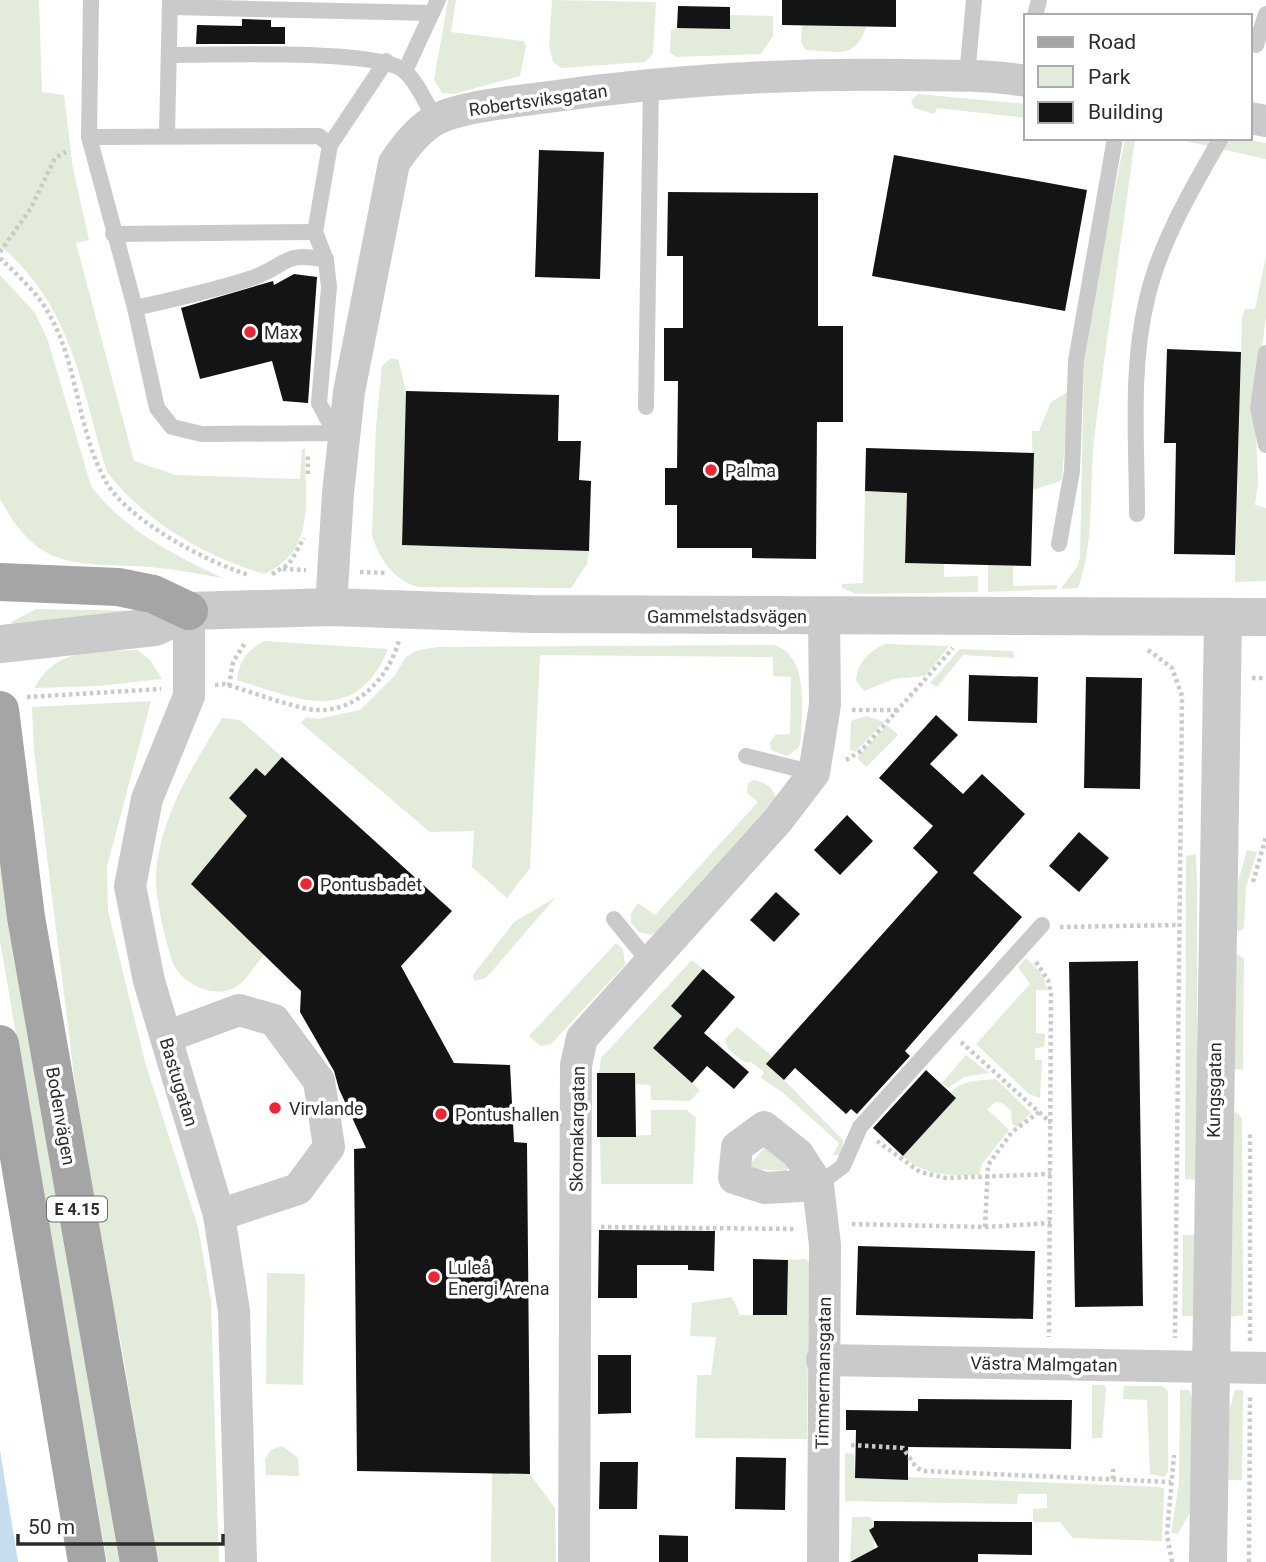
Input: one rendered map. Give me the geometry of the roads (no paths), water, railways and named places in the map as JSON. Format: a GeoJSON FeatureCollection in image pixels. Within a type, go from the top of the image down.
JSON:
{"type":"FeatureCollection","features":[{"type":"Feature","properties":{"kind":"main road"},"geometry":{"type":"LineString","coordinates":[[0,582],[118,587],[153,594],[189,611]]}},
{"type":"Feature","properties":{"kind":"main road","name":"Bodenvägen"},"geometry":{"type":"LineString","coordinates":[[0,710],[26,917],[139,1562]]}},
{"type":"Feature","properties":{"kind":"main road","name":"E 4.15"},"geometry":{"type":"LineString","coordinates":[[0,1044],[87,1562]]}},
{"type":"Feature","properties":{"kind":"street","name":"Robertsviksgatan"},"geometry":{"type":"LineString","coordinates":[[331,607],[349,392],[394,163],[412,138],[436,119],[456,112],[496,105],[724,78],[868,74],[1024,80]]}},
{"type":"Feature","properties":{"kind":"street","name":"Gammelstadsvägen"},"geometry":{"type":"LineString","coordinates":[[189,611],[331,607],[532,614],[1266,618]]}},
{"type":"Feature","properties":{"kind":"street"},"geometry":{"type":"LineString","coordinates":[[0,644],[155,628],[189,611]]}},
{"type":"Feature","properties":{"kind":"street","name":"Bastugatan"},"geometry":{"type":"LineString","coordinates":[[189,611],[189,696],[147,799],[131,886],[149,981],[219,1215],[234,1311],[241,1562]]}},
{"type":"Feature","properties":{"kind":"street","name":"Skomakargatan"},"geometry":{"type":"LineString","coordinates":[[574,1562],[576,1065],[582,1038],[778,820],[829,768],[824,616]]}},
{"type":"Feature","properties":{"kind":"street","name":"Kungsgatan"},"geometry":{"type":"LineString","coordinates":[[1208,1562],[1193,1367],[1223,618]]}},
{"type":"Feature","properties":{"kind":"street"},"geometry":{"type":"LineString","coordinates":[[166,1037],[240,1010],[274,1020],[319,1081],[329,1147],[299,1189],[219,1215]]}},
{"type":"Feature","properties":{"kind":"street","name":"Timmermansgatan"},"geometry":{"type":"LineString","coordinates":[[818,1185],[825,1245],[822,1360],[823,1562]]}},
{"type":"Feature","properties":{"kind":"street","name":"Västra Malmgatan"},"geometry":{"type":"LineString","coordinates":[[822,1360],[1258,1368]]}},
{"type":"Feature","properties":{"kind":"lane"},"geometry":{"type":"LineString","coordinates":[[90,0],[89,137],[135,309],[157,408],[172,427],[202,434],[344,433]]}},
{"type":"Feature","properties":{"kind":"lane"},"geometry":{"type":"LineString","coordinates":[[967,76],[974,0]]}},
{"type":"Feature","properties":{"kind":"lane"},"geometry":{"type":"LineString","coordinates":[[167,134],[171,4],[428,6],[405,71]]}},
{"type":"Feature","properties":{"kind":"lane"},"geometry":{"type":"LineString","coordinates":[[1256,45],[1266,14]]}},
{"type":"Feature","properties":{"kind":"lane"},"geometry":{"type":"LineString","coordinates":[[170,55],[349,57],[386,61],[405,71],[436,119]]}},
{"type":"Feature","properties":{"kind":"lane"},"geometry":{"type":"LineString","coordinates":[[344,433],[328,420],[319,403],[329,287],[326,260],[315,232],[330,145],[386,61]]}},
{"type":"Feature","properties":{"kind":"lane"},"geometry":{"type":"LineString","coordinates":[[646,407],[650,85]]}},
{"type":"Feature","properties":{"kind":"lane"},"geometry":{"type":"LineString","coordinates":[[89,137],[167,134],[319,136],[330,145]]}},
{"type":"Feature","properties":{"kind":"lane"},"geometry":{"type":"LineString","coordinates":[[1059,544],[1072,471],[1076,361],[1115,140]]}},
{"type":"Feature","properties":{"kind":"lane"},"geometry":{"type":"LineString","coordinates":[[1137,514],[1137,369],[1147,299],[1177,219],[1220,140]]}},
{"type":"Feature","properties":{"kind":"lane"},"geometry":{"type":"LineString","coordinates":[[113,234],[315,232]]}},
{"type":"Feature","properties":{"kind":"lane"},"geometry":{"type":"LineString","coordinates":[[135,309],[258,276],[280,261],[303,255],[326,260]]}},
{"type":"Feature","properties":{"kind":"lane"},"geometry":{"type":"LineString","coordinates":[[1266,353],[1258,408],[1266,445]]}},
{"type":"Feature","properties":{"kind":"lane"},"geometry":{"type":"LineString","coordinates":[[746,757],[829,768]]}},
{"type":"Feature","properties":{"kind":"lane"},"geometry":{"type":"LineString","coordinates":[[614,919],[649,962]]}},
{"type":"Feature","properties":{"kind":"lane"},"geometry":{"type":"LineString","coordinates":[[818,1185],[843,1166],[860,1127],[1042,925]]}},
{"type":"Feature","properties":{"kind":"water"},"geometry":{"type":"Polygon","coordinates":[[[0,1450],[18,1562],[0,1562],[0,1450]]]}},
{"type":"Feature","properties":{"kind":"place","name":"Max"},"geometry":{"type":"Point","coordinates":[250,332]}},
{"type":"Feature","properties":{"kind":"place","name":"Palma"},"geometry":{"type":"Point","coordinates":[711,470]}},
{"type":"Feature","properties":{"kind":"place","name":"Pontusbadet"},"geometry":{"type":"Point","coordinates":[306,884]}},
{"type":"Feature","properties":{"kind":"place","name":"Virvlande"},"geometry":{"type":"Point","coordinates":[275,1108]}},
{"type":"Feature","properties":{"kind":"place","name":"Pontushallen"},"geometry":{"type":"Point","coordinates":[441,1114]}},
{"type":"Feature","properties":{"kind":"place","name":"Luleå Energi Arena"},"geometry":{"type":"Point","coordinates":[434,1277]}}]}
